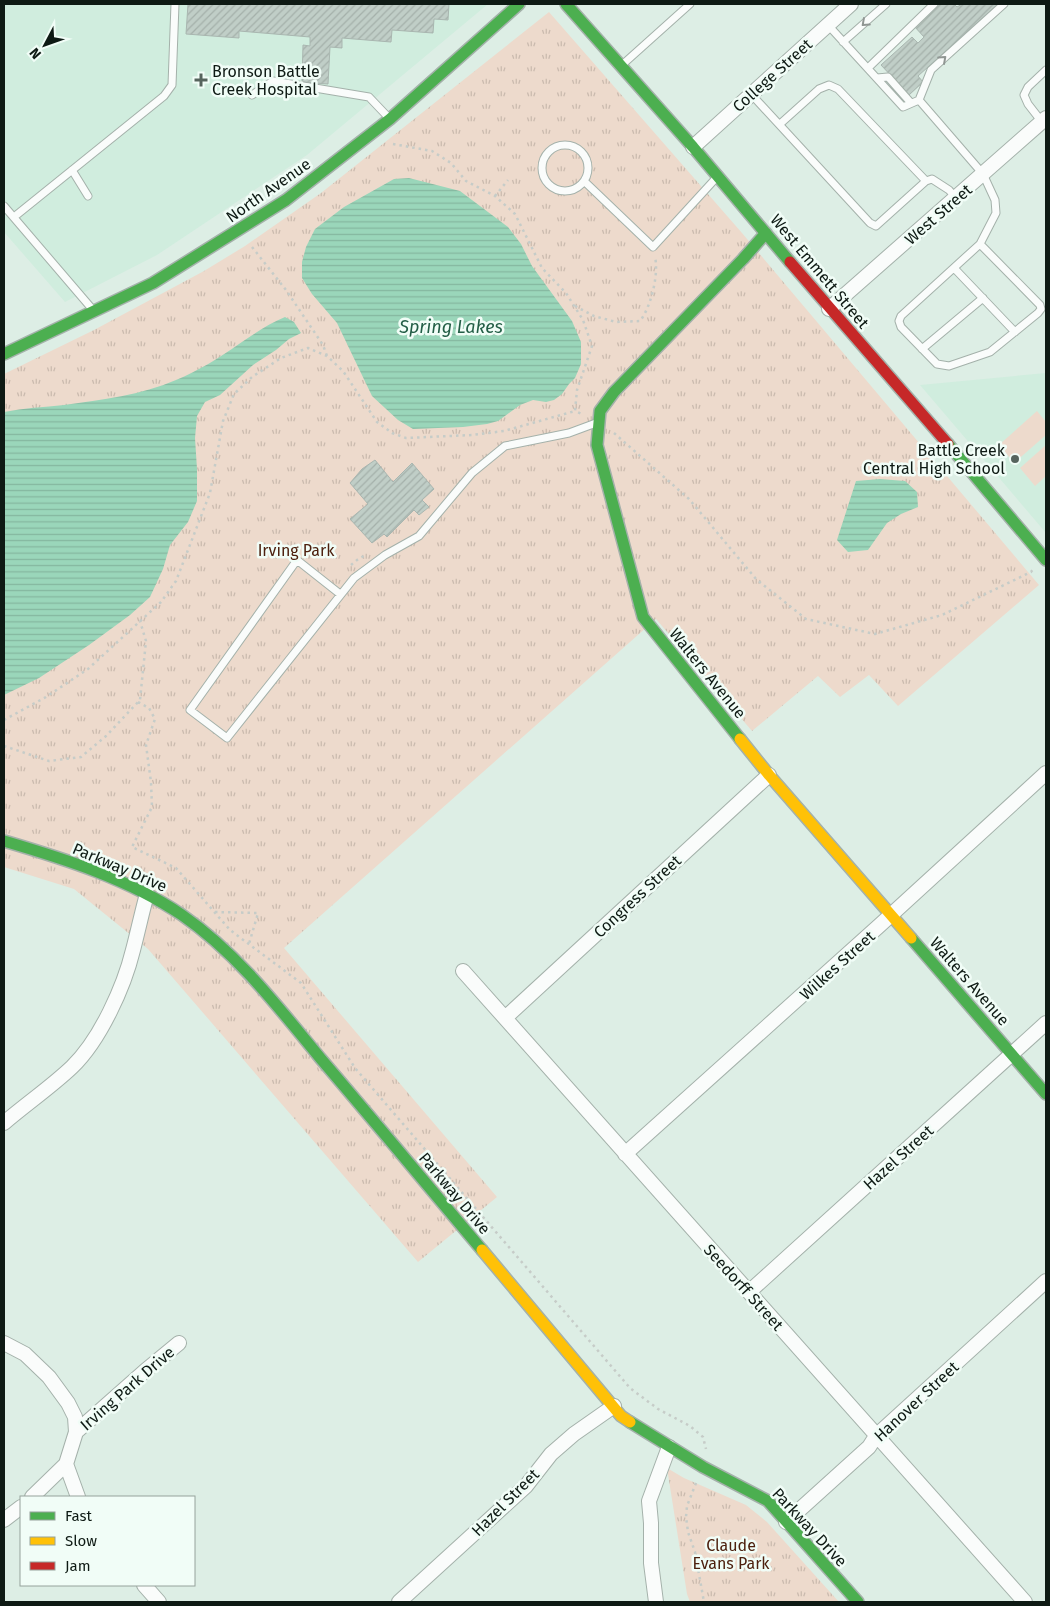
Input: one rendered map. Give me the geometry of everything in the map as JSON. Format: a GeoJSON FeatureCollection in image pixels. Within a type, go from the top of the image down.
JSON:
{"type":"FeatureCollection","features":[{"type":"Feature","properties":{"kind":"street","name":"North Avenue"},"geometry":{"type":"LineString","coordinates":[[4,354],[153,283],[286,200],[390,119],[519,4]]}},
{"type":"Feature","properties":{"kind":"street","name":"West Emmett Street"},"geometry":{"type":"LineString","coordinates":[[566,4],[693,147],[1046,560]]}},
{"type":"Feature","properties":{"kind":"street","name":"College Street"},"geometry":{"type":"LineString","coordinates":[[693,147],[851,4]]}},
{"type":"Feature","properties":{"kind":"street","name":"West Street"},"geometry":{"type":"LineString","coordinates":[[830,309],[1044,120]]}},
{"type":"Feature","properties":{"kind":"street","name":"Walters Avenue"},"geometry":{"type":"LineString","coordinates":[[766,233],[614,392],[600,411],[597,445],[643,616],[769,775],[1046,1094]]}},
{"type":"Feature","properties":{"kind":"street","name":"Wilkes Street"},"geometry":{"type":"LineString","coordinates":[[625,1154],[892,915],[1046,773]]}},
{"type":"Feature","properties":{"kind":"street","name":"Congress Street"},"geometry":{"type":"LineString","coordinates":[[505,1018],[769,775]]}},
{"type":"Feature","properties":{"kind":"street","name":"Parkway Drive"},"geometry":{"type":"LineString","coordinates":[[4,841],[97,873],[148,894],[168,905],[197,926],[229,954],[267,994],[622,1416],[669,1447],[768,1501],[858,1602]]}},
{"type":"Feature","properties":{"kind":"street"},"geometry":{"type":"LineString","coordinates":[[4,1123],[73,1066],[92,1042],[123,982],[148,894]]}},
{"type":"Feature","properties":{"kind":"street","name":"Seedorff Street"},"geometry":{"type":"LineString","coordinates":[[464,971],[876,1436],[1026,1602]]}},
{"type":"Feature","properties":{"kind":"street","name":"Hazel Street"},"geometry":{"type":"LineString","coordinates":[[749,1292],[1046,1022]]}},
{"type":"Feature","properties":{"kind":"street","name":"Hanover Street"},"geometry":{"type":"LineString","coordinates":[[786,1522],[868,1447],[876,1436],[1046,1281]]}},
{"type":"Feature","properties":{"kind":"street"},"geometry":{"type":"LineString","coordinates":[[4,1343],[25,1354],[49,1377],[68,1403],[75,1417],[76,1432],[66,1464],[33,1496]]}},
{"type":"Feature","properties":{"kind":"street","name":"Irving Park Drive"},"geometry":{"type":"LineString","coordinates":[[76,1432],[179,1343]]}},
{"type":"Feature","properties":{"kind":"street","name":"Hazel Street"},"geometry":{"type":"LineString","coordinates":[[400,1602],[526,1486],[551,1454],[574,1434],[614,1406]]}},
{"type":"Feature","properties":{"kind":"street"},"geometry":{"type":"LineString","coordinates":[[656,1602],[651,1563],[649,1501],[669,1447]]}},
{"type":"Feature","properties":{"kind":"street"},"geometry":{"type":"LineString","coordinates":[[66,1464],[78,1496]]}},
{"type":"Feature","properties":{"kind":"street"},"geometry":{"type":"LineString","coordinates":[[4,1520],[20,1508]]}},
{"type":"Feature","properties":{"kind":"street"},"geometry":{"type":"LineString","coordinates":[[145,1586],[159,1602]]}},
{"type":"Feature","properties":{"kind":"lane"},"geometry":{"type":"LineString","coordinates":[[14,217],[164,96],[172,85],[175,4]]}},
{"type":"Feature","properties":{"kind":"lane"},"geometry":{"type":"LineString","coordinates":[[621,66],[690,4]]}},
{"type":"Feature","properties":{"kind":"lane"},"geometry":{"type":"LineString","coordinates":[[843,42],[886,4]]}},
{"type":"Feature","properties":{"kind":"lane"},"geometry":{"type":"LineString","coordinates":[[868,68],[934,4]]}},
{"type":"Feature","properties":{"kind":"lane"},"geometry":{"type":"LineString","coordinates":[[828,25],[903,107],[919,100],[931,70],[1004,4]]}},
{"type":"Feature","properties":{"kind":"lane"},"geometry":{"type":"LineString","coordinates":[[1044,120],[1028,104],[1024,95],[1028,87],[1046,70]]}},
{"type":"Feature","properties":{"kind":"lane"},"geometry":{"type":"LineString","coordinates":[[252,95],[274,80],[369,97],[390,119]]}},
{"type":"Feature","properties":{"kind":"lane"},"geometry":{"type":"LineString","coordinates":[[780,124],[819,89],[829,85],[838,89],[926,181]]}},
{"type":"Feature","properties":{"kind":"lane"},"geometry":{"type":"LineString","coordinates":[[751,94],[870,223],[876,226],[926,181],[932,179],[949,190],[956,198]]}},
{"type":"Feature","properties":{"kind":"lane"},"geometry":{"type":"LineString","coordinates":[[919,100],[983,174],[995,200],[996,213],[980,244],[901,316],[899,321],[900,327],[938,364],[949,366],[990,352],[1041,309],[1040,305],[980,244]]}},
{"type":"Feature","properties":{"kind":"lane"},"geometry":{"type":"LineString","coordinates":[[562,145],[578,149],[587,160],[588,174],[584,181],[580,186],[566,192],[558,191],[551,187],[542,174],[544,158],[548,152],[562,145]]}},
{"type":"Feature","properties":{"kind":"lane"},"geometry":{"type":"LineString","coordinates":[[72,170],[88,196]]}},
{"type":"Feature","properties":{"kind":"lane"},"geometry":{"type":"LineString","coordinates":[[584,181],[653,247],[718,176]]}},
{"type":"Feature","properties":{"kind":"lane"},"geometry":{"type":"LineString","coordinates":[[4,206],[95,312]]}},
{"type":"Feature","properties":{"kind":"lane"},"geometry":{"type":"LineString","coordinates":[[954,268],[1015,332]]}},
{"type":"Feature","properties":{"kind":"lane"},"geometry":{"type":"LineString","coordinates":[[922,348],[983,298]]}},
{"type":"Feature","properties":{"kind":"lane"},"geometry":{"type":"LineString","coordinates":[[340,594],[297,560],[190,710],[227,738],[354,578],[385,555],[419,536],[472,473],[505,446],[569,433],[599,422]]}},
{"type":"Feature","properties":{"kind":"path"},"geometry":{"type":"LineString","coordinates":[[393,144],[432,151],[451,163],[466,182],[495,196],[516,214],[542,268],[566,293],[583,320],[592,346],[577,390],[575,411]]}},
{"type":"Feature","properties":{"kind":"path"},"geometry":{"type":"LineString","coordinates":[[495,196],[508,180]]}},
{"type":"Feature","properties":{"kind":"path"},"geometry":{"type":"LineString","coordinates":[[252,247],[291,298],[323,345],[327,356]]}},
{"type":"Feature","properties":{"kind":"path"},"geometry":{"type":"LineString","coordinates":[[574,305],[594,316],[616,322],[640,321],[646,314],[657,265],[653,247]]}},
{"type":"Feature","properties":{"kind":"path"},"geometry":{"type":"LineString","coordinates":[[4,720],[46,697],[88,669],[161,602],[176,582],[210,493],[224,421],[234,394],[252,377],[281,358],[308,348],[327,356],[343,371],[377,422],[392,433],[406,438],[472,435],[514,428],[575,411],[599,422],[618,436],[689,499],[756,579],[806,619],[875,634],[942,615],[1031,572]]}},
{"type":"Feature","properties":{"kind":"path"},"geometry":{"type":"LineString","coordinates":[[508,433],[514,428]]}},
{"type":"Feature","properties":{"kind":"path"},"geometry":{"type":"LineString","coordinates":[[350,566],[370,552]]}},
{"type":"Feature","properties":{"kind":"path"},"geometry":{"type":"LineString","coordinates":[[4,746],[49,761],[81,757],[106,736],[140,700],[146,641],[140,621]]}},
{"type":"Feature","properties":{"kind":"path"},"geometry":{"type":"LineString","coordinates":[[138,702],[149,708],[155,719],[146,745],[152,806],[132,847],[176,868],[230,930],[301,983],[355,1068],[630,1388],[658,1409],[690,1426],[703,1437],[707,1453]]}},
{"type":"Feature","properties":{"kind":"path"},"geometry":{"type":"LineString","coordinates":[[214,912],[258,914],[249,944]]}},
{"type":"Feature","properties":{"kind":"path"},"geometry":{"type":"LineString","coordinates":[[696,1483],[687,1506],[686,1517],[688,1532],[695,1552],[704,1602]]}},
{"type":"Feature","properties":{"kind":"shaded area","name":"Bronson Battle Creek Hospital"},"geometry":{"type":"Polygon","coordinates":[[[4,4],[488,4],[307,155],[157,255],[65,302],[4,232],[4,4]]]}},
{"type":"Feature","properties":{"kind":"shaded area","name":"Battle Creek Central High School"},"geometry":{"type":"Polygon","coordinates":[[[1046,373],[1046,533],[920,385],[1046,373]]]}},
{"type":"Feature","properties":{"kind":"green space","name":"Irving Park"},"geometry":{"type":"Polygon","coordinates":[[[549,12],[742,233],[1039,585],[898,706],[869,675],[840,697],[818,676],[752,731],[656,619],[284,948],[497,1197],[418,1262],[148,949],[74,889],[4,867],[4,374],[94,330],[204,271],[245,246],[321,193],[549,12]]]}},
{"type":"Feature","properties":{"kind":"green space"},"geometry":{"type":"Polygon","coordinates":[[[1037,411],[1046,422],[1046,435],[1014,463],[999,445],[1037,411]]]}},
{"type":"Feature","properties":{"kind":"green space"},"geometry":{"type":"Polygon","coordinates":[[[1046,445],[1046,476],[1035,486],[1020,468],[1046,445]]]}},
{"type":"Feature","properties":{"kind":"green space","name":"Claude Evans Park"},"geometry":{"type":"Polygon","coordinates":[[[667,1468],[684,1478],[746,1505],[767,1522],[839,1602],[690,1602],[687,1594],[667,1468]]]}},
{"type":"Feature","properties":{"kind":"water","name":"Spring Lakes"},"geometry":{"type":"Polygon","coordinates":[[[409,178],[460,191],[508,227],[521,244],[532,266],[572,321],[581,342],[581,364],[575,378],[562,394],[554,400],[546,402],[533,400],[520,405],[498,421],[487,424],[413,429],[398,420],[372,396],[337,323],[312,294],[302,278],[302,262],[306,247],[315,229],[344,207],[394,179],[409,178]]]}},
{"type":"Feature","properties":{"kind":"water"},"geometry":{"type":"Polygon","coordinates":[[[285,317],[294,322],[301,333],[289,339],[253,365],[220,395],[205,402],[197,416],[195,438],[197,501],[188,522],[170,545],[163,569],[150,597],[130,615],[89,645],[39,678],[4,695],[4,412],[107,399],[163,385],[200,368],[261,329],[285,317]]]}},
{"type":"Feature","properties":{"kind":"water"},"geometry":{"type":"Polygon","coordinates":[[[880,479],[905,481],[917,492],[918,507],[901,514],[887,523],[868,550],[848,552],[837,540],[856,481],[880,479]]]}},
{"type":"Feature","properties":{"kind":"building","name":"Bronson Battle Creek Hospital"},"geometry":{"type":"Polygon","coordinates":[[[188,4],[449,4],[448,20],[434,19],[433,33],[392,30],[391,42],[342,38],[342,48],[330,47],[328,84],[302,82],[303,45],[310,46],[310,37],[239,31],[239,38],[186,34],[188,4]]]}},
{"type":"Feature","properties":{"kind":"building"},"geometry":{"type":"Polygon","coordinates":[[[939,4],[954,4],[957,7],[962,4],[998,4],[918,76],[923,82],[909,95],[881,65],[912,37],[918,43],[924,37],[914,26],[939,4]]]}},
{"type":"Feature","properties":{"kind":"building"},"geometry":{"type":"Polygon","coordinates":[[[375,460],[393,482],[412,463],[434,489],[422,500],[429,507],[419,515],[414,510],[387,537],[384,534],[372,543],[350,519],[368,504],[350,483],[362,469],[375,460]]]}},
{"type":"Feature","properties":{"kind":"traffic: fast"},"geometry":{"type":"LineString","coordinates":[[4,354],[153,283],[286,200],[390,119],[519,4]]}},
{"type":"Feature","properties":{"kind":"traffic: fast"},"geometry":{"type":"LineString","coordinates":[[566,4],[693,147],[790,262]]}},
{"type":"Feature","properties":{"kind":"traffic: fast"},"geometry":{"type":"LineString","coordinates":[[740,739],[643,617],[597,445],[600,411],[614,392],[766,233]]}},
{"type":"Feature","properties":{"kind":"traffic: fast"},"geometry":{"type":"LineString","coordinates":[[948,444],[1046,560]]}},
{"type":"Feature","properties":{"kind":"traffic: fast"},"geometry":{"type":"LineString","coordinates":[[4,841],[96,871],[140,891],[182,915],[221,946],[273,1001],[482,1250]]}},
{"type":"Feature","properties":{"kind":"traffic: fast"},"geometry":{"type":"LineString","coordinates":[[911,938],[1046,1094]]}},
{"type":"Feature","properties":{"kind":"traffic: fast"},"geometry":{"type":"LineString","coordinates":[[630,1422],[703,1467],[768,1501],[858,1602]]}},
{"type":"Feature","properties":{"kind":"traffic: slow"},"geometry":{"type":"LineString","coordinates":[[740,739],[911,938]]}},
{"type":"Feature","properties":{"kind":"traffic: slow"},"geometry":{"type":"LineString","coordinates":[[482,1250],[621,1416],[630,1422]]}},
{"type":"Feature","properties":{"kind":"traffic: jam"},"geometry":{"type":"LineString","coordinates":[[790,262],[948,444]]}},
{"type":"Feature","properties":{"kind":"place","name":"Bronson Battle Creek Hospital"},"geometry":{"type":"Point","coordinates":[201,80]}},
{"type":"Feature","properties":{"kind":"place","name":"Battle Creek Central High School"},"geometry":{"type":"Point","coordinates":[1015,459]}}]}
